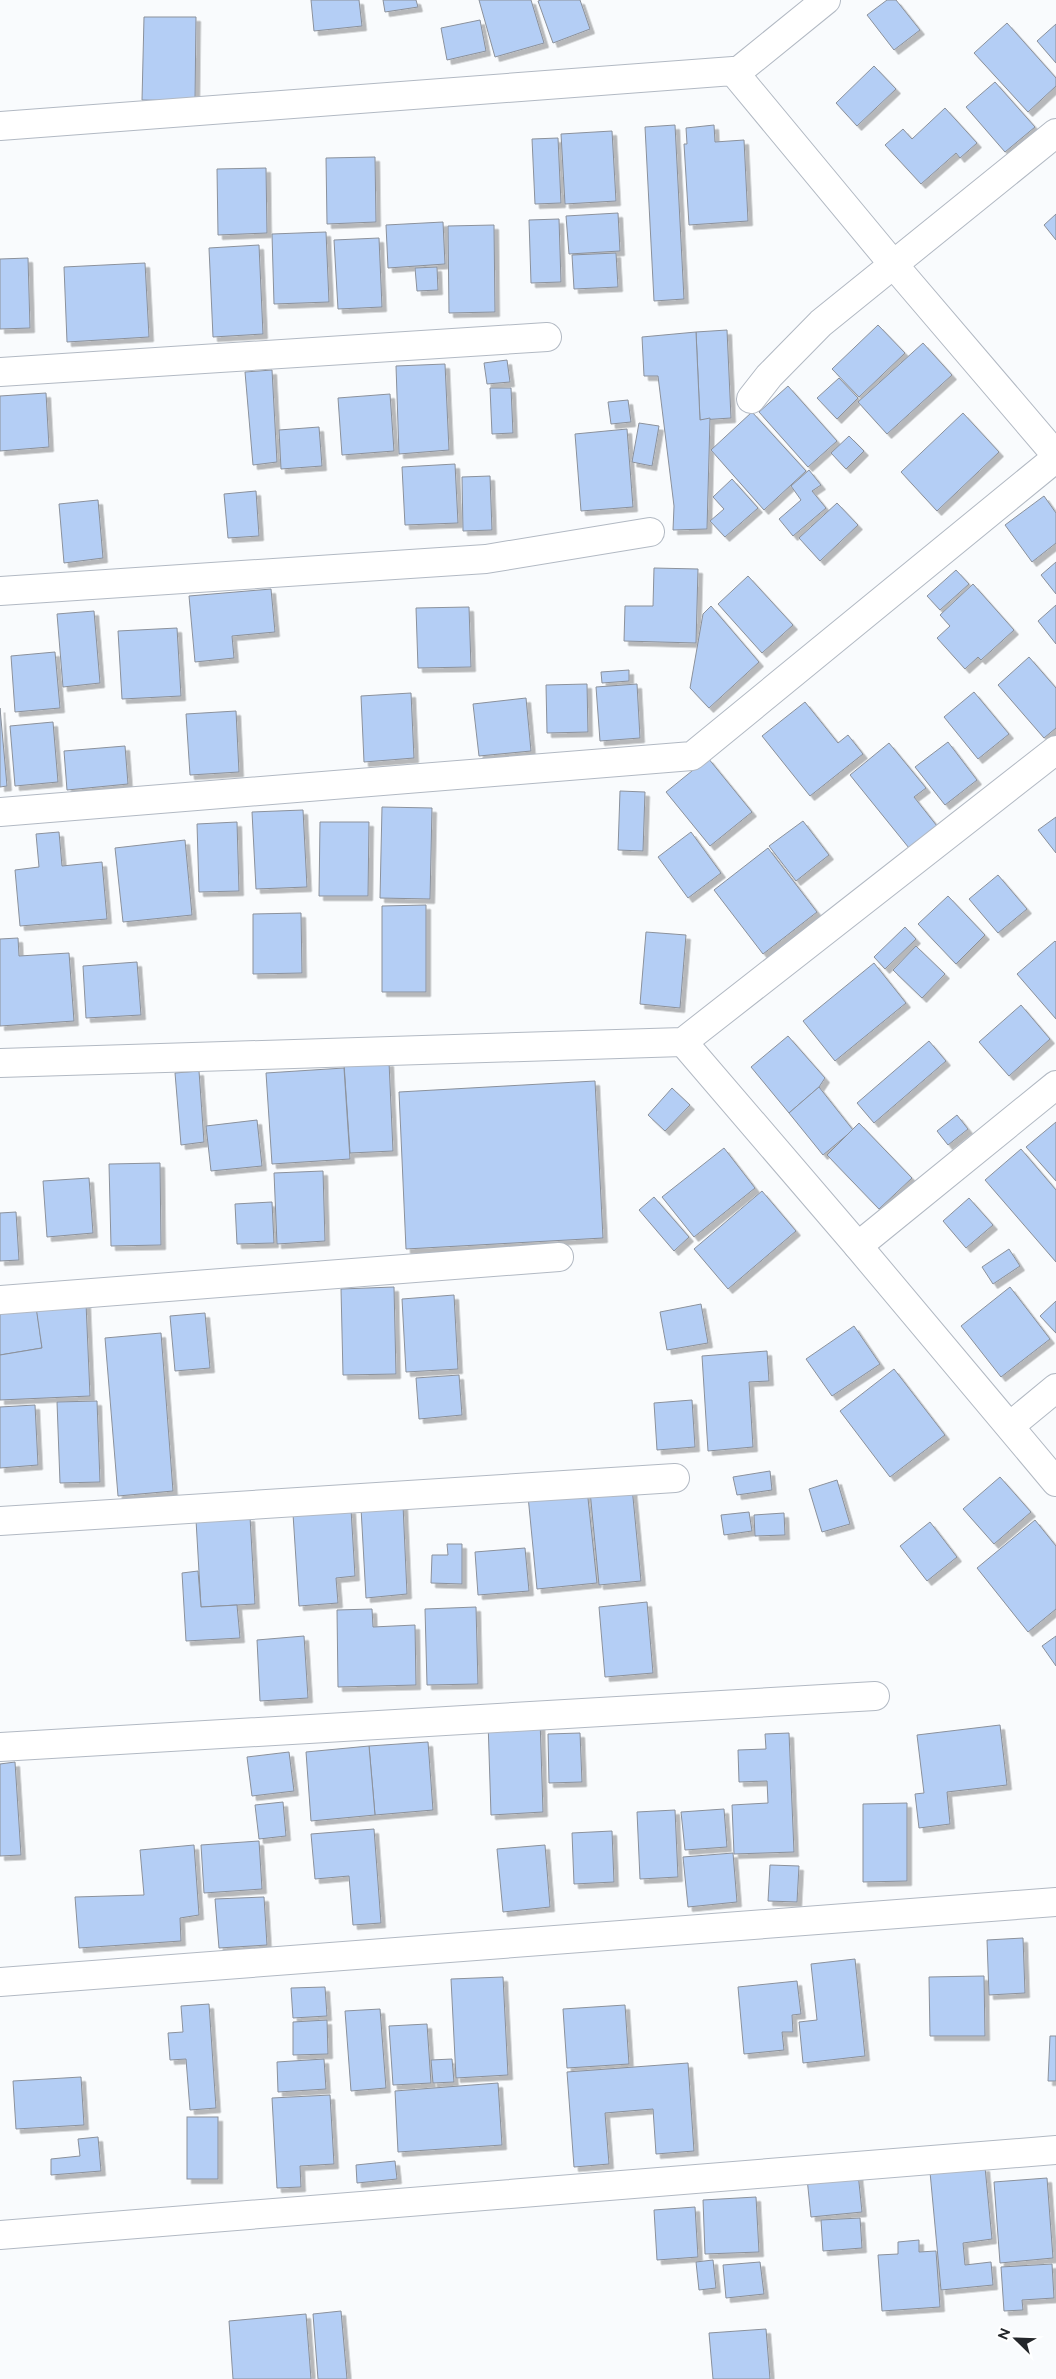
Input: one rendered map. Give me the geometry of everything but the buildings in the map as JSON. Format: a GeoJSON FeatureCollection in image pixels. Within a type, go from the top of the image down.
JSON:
{"type":"FeatureCollection","features":[{"type":"Feature","properties":{"kind":"street"},"geometry":{"type":"LineString","coordinates":[[736,72],[826,0]]}},
{"type":"Feature","properties":{"kind":"street"},"geometry":{"type":"LineString","coordinates":[[0,126],[733,71],[736,72],[893,264],[1056,456],[692,756],[0,812]]}},
{"type":"Feature","properties":{"kind":"street"},"geometry":{"type":"LineString","coordinates":[[752,399],[769,376],[821,323],[1056,132]]}},
{"type":"Feature","properties":{"kind":"street"},"geometry":{"type":"LineString","coordinates":[[0,372],[547,337]]}},
{"type":"Feature","properties":{"kind":"street"},"geometry":{"type":"LineString","coordinates":[[0,591],[486,559],[650,532]]}},
{"type":"Feature","properties":{"kind":"street"},"geometry":{"type":"LineString","coordinates":[[0,1063],[683,1042],[1056,750]]}},
{"type":"Feature","properties":{"kind":"street"},"geometry":{"type":"LineString","coordinates":[[683,1042],[858,1246],[1056,1482]]}},
{"type":"Feature","properties":{"kind":"street"},"geometry":{"type":"LineString","coordinates":[[858,1246],[1056,1085]]}},
{"type":"Feature","properties":{"kind":"street"},"geometry":{"type":"LineString","coordinates":[[0,1300],[560,1257]]}},
{"type":"Feature","properties":{"kind":"street"},"geometry":{"type":"LineString","coordinates":[[1010,1426],[1056,1388]]}},
{"type":"Feature","properties":{"kind":"street"},"geometry":{"type":"LineString","coordinates":[[0,1520],[675,1478]]}},
{"type":"Feature","properties":{"kind":"street"},"geometry":{"type":"LineString","coordinates":[[0,1747],[875,1696]]}},
{"type":"Feature","properties":{"kind":"street"},"geometry":{"type":"LineString","coordinates":[[0,1982],[1056,1902]]}},
{"type":"Feature","properties":{"kind":"street"},"geometry":{"type":"LineString","coordinates":[[0,2235],[1056,2150]]}}]}
